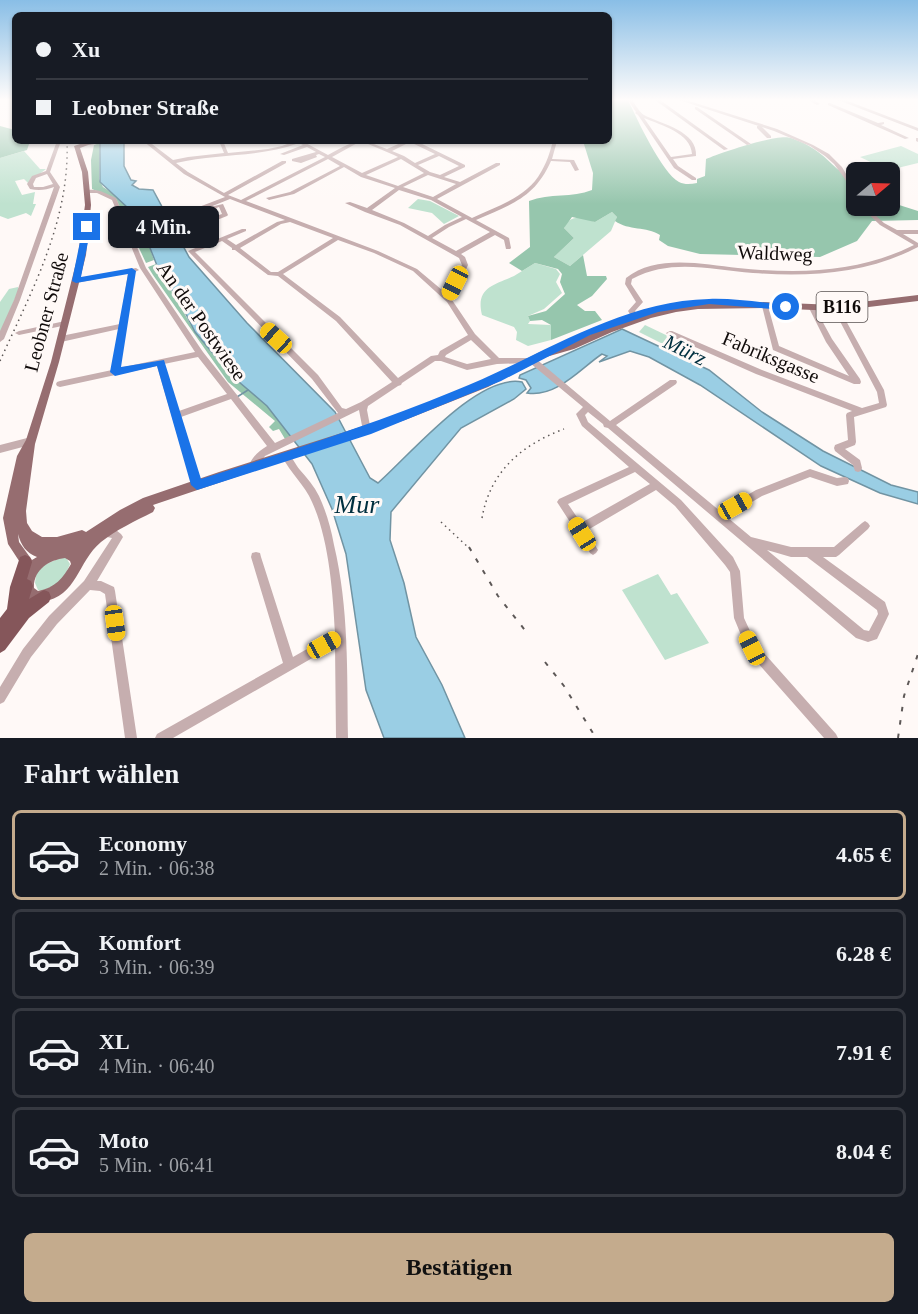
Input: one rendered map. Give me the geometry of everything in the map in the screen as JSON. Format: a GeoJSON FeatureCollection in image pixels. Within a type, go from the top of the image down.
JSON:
{"type":"FeatureCollection","features":[{"type":"Feature","properties":{"kind":"highway"},"geometry":{"type":"LineString","coordinates":[[14,613],[17,587],[28,566]]}},
{"type":"Feature","properties":{"kind":"highway"},"geometry":{"type":"LineString","coordinates":[[0,630],[21,603],[26,586]]}},
{"type":"Feature","properties":{"kind":"highway"},"geometry":{"type":"LineString","coordinates":[[0,645],[24,614],[44,597]]}},
{"type":"Feature","properties":{"kind":"main road","name":"Leobner Straße"},"geometry":{"type":"LineString","coordinates":[[76,562],[71,554],[38,554],[28,548],[21,536],[20,520],[31,441],[61,339],[87,227],[83,145]]}},
{"type":"Feature","properties":{"kind":"main road","name":"B116"},"geometry":{"type":"LineString","coordinates":[[765,306],[836,308],[918,298]]}},
{"type":"Feature","properties":{"kind":"main road"},"geometry":{"type":"LineString","coordinates":[[197,485],[105,532],[85,549],[76,562],[70,580],[58,591],[44,597],[32,595],[26,586],[28,566],[55,554],[145,503],[253,465],[365,431],[535,363],[562,348],[571,347],[636,318],[696,306],[765,306]]}},
{"type":"Feature","properties":{"kind":"main road","name":"Leobner Straße"},"geometry":{"type":"LineString","coordinates":[[28,566],[14,544],[9,518],[22,456],[31,441]]}},
{"type":"Feature","properties":{"kind":"main road"},"geometry":{"type":"LineString","coordinates":[[20,520],[27,536],[44,544],[63,542],[90,534]]}},
{"type":"Feature","properties":{"kind":"street"},"geometry":{"type":"LineString","coordinates":[[653,134],[676,167],[694,178]]}},
{"type":"Feature","properties":{"kind":"street"},"geometry":{"type":"LineString","coordinates":[[671,158],[694,155],[695,148],[682,134]]}},
{"type":"Feature","properties":{"kind":"street"},"geometry":{"type":"LineString","coordinates":[[705,134],[726,149]]}},
{"type":"Feature","properties":{"kind":"street"},"geometry":{"type":"LineString","coordinates":[[736,134],[749,144]]}},
{"type":"Feature","properties":{"kind":"street"},"geometry":{"type":"LineString","coordinates":[[785,134],[829,156],[846,177]]}},
{"type":"Feature","properties":{"kind":"street"},"geometry":{"type":"LineString","coordinates":[[899,134],[907,138]]}},
{"type":"Feature","properties":{"kind":"street"},"geometry":{"type":"LineString","coordinates":[[55,185],[34,190],[31,186],[34,177],[48,172],[59,144]]}},
{"type":"Feature","properties":{"kind":"street"},"geometry":{"type":"LineString","coordinates":[[149,144],[172,162],[224,195],[336,239],[374,251],[415,270],[449,300],[472,336],[497,361]]}},
{"type":"Feature","properties":{"kind":"street"},"geometry":{"type":"LineString","coordinates":[[222,144],[227,155]]}},
{"type":"Feature","properties":{"kind":"street"},"geometry":{"type":"LineString","coordinates":[[172,162],[274,150],[291,144]]}},
{"type":"Feature","properties":{"kind":"street"},"geometry":{"type":"LineString","coordinates":[[303,144],[315,154],[327,157],[362,175],[432,199],[507,238],[508,248]]}},
{"type":"Feature","properties":{"kind":"street"},"geometry":{"type":"LineString","coordinates":[[241,202],[355,144]]}},
{"type":"Feature","properties":{"kind":"street"},"geometry":{"type":"LineString","coordinates":[[370,144],[389,150],[417,164],[428,173],[460,184]]}},
{"type":"Feature","properties":{"kind":"street"},"geometry":{"type":"LineString","coordinates":[[389,150],[404,144]]}},
{"type":"Feature","properties":{"kind":"street"},"geometry":{"type":"LineString","coordinates":[[417,144],[463,166],[442,176]]}},
{"type":"Feature","properties":{"kind":"street"},"geometry":{"type":"LineString","coordinates":[[429,238],[446,226],[534,189],[550,160],[553,144]]}},
{"type":"Feature","properties":{"kind":"street"},"geometry":{"type":"LineString","coordinates":[[224,195],[286,159],[282,154],[306,146]]}},
{"type":"Feature","properties":{"kind":"street"},"geometry":{"type":"LineString","coordinates":[[417,164],[438,154]]}},
{"type":"Feature","properties":{"kind":"street"},"geometry":{"type":"LineString","coordinates":[[362,175],[402,157]]}},
{"type":"Feature","properties":{"kind":"street"},"geometry":{"type":"LineString","coordinates":[[550,160],[572,161],[577,170]]}},
{"type":"Feature","properties":{"kind":"street"},"geometry":{"type":"LineString","coordinates":[[432,199],[498,164]]}},
{"type":"Feature","properties":{"kind":"street"},"geometry":{"type":"LineString","coordinates":[[269,198],[292,193],[343,166]]}},
{"type":"Feature","properties":{"kind":"street"},"geometry":{"type":"LineString","coordinates":[[0,339],[57,187],[48,172]]}},
{"type":"Feature","properties":{"kind":"street"},"geometry":{"type":"LineString","coordinates":[[367,211],[398,188],[428,173]]}},
{"type":"Feature","properties":{"kind":"street","name":"An der Postwiese"},"geometry":{"type":"LineString","coordinates":[[87,191],[98,192],[114,199],[143,268],[200,354],[273,447]]}},
{"type":"Feature","properties":{"kind":"street"},"geometry":{"type":"LineString","coordinates":[[200,225],[208,218],[208,209],[231,197]]}},
{"type":"Feature","properties":{"kind":"street"},"geometry":{"type":"LineString","coordinates":[[180,216],[220,203]]}},
{"type":"Feature","properties":{"kind":"street"},"geometry":{"type":"LineString","coordinates":[[184,230],[196,224],[194,219],[225,215],[220,203]]}},
{"type":"Feature","properties":{"kind":"street"},"geometry":{"type":"LineString","coordinates":[[348,203],[458,253],[465,261],[449,300]]}},
{"type":"Feature","properties":{"kind":"street"},"geometry":{"type":"LineString","coordinates":[[871,216],[918,245]]}},
{"type":"Feature","properties":{"kind":"street"},"geometry":{"type":"LineString","coordinates":[[234,249],[286,220]]}},
{"type":"Feature","properties":{"kind":"street"},"geometry":{"type":"LineString","coordinates":[[244,230],[191,251],[315,377],[344,415]]}},
{"type":"Feature","properties":{"kind":"street"},"geometry":{"type":"LineString","coordinates":[[458,253],[495,232]]}},
{"type":"Feature","properties":{"kind":"street"},"geometry":{"type":"LineString","coordinates":[[895,232],[918,232]]}},
{"type":"Feature","properties":{"kind":"street"},"geometry":{"type":"LineString","coordinates":[[224,239],[234,249],[270,274],[279,274],[336,239]]}},
{"type":"Feature","properties":{"kind":"street","name":"Waldweg"},"geometry":{"type":"LineString","coordinates":[[636,318],[631,311],[640,302],[628,284],[629,278],[641,269],[672,266],[828,272],[903,254],[918,245]]}},
{"type":"Feature","properties":{"kind":"street"},"geometry":{"type":"LineString","coordinates":[[76,281],[143,268]]}},
{"type":"Feature","properties":{"kind":"street"},"geometry":{"type":"LineString","coordinates":[[115,372],[132,271]]}},
{"type":"Feature","properties":{"kind":"street"},"geometry":{"type":"LineString","coordinates":[[279,274],[338,319],[398,383]]}},
{"type":"Feature","properties":{"kind":"street"},"geometry":{"type":"LineString","coordinates":[[765,306],[776,348],[857,382],[829,340],[812,308]]}},
{"type":"Feature","properties":{"kind":"street"},"geometry":{"type":"LineString","coordinates":[[836,308],[881,392],[883,405],[850,416],[852,442],[838,448],[857,463],[858,468]]}},
{"type":"Feature","properties":{"kind":"street"},"geometry":{"type":"LineString","coordinates":[[19,333],[65,323]]}},
{"type":"Feature","properties":{"kind":"street"},"geometry":{"type":"LineString","coordinates":[[61,339],[123,326]]}},
{"type":"Feature","properties":{"kind":"street","name":"Fabriksgasse"},"geometry":{"type":"LineString","coordinates":[[670,333],[759,372],[860,411]]}},
{"type":"Feature","properties":{"kind":"street"},"geometry":{"type":"LineString","coordinates":[[441,358],[443,353],[472,336]]}},
{"type":"Feature","properties":{"kind":"street"},"geometry":{"type":"LineString","coordinates":[[60,384],[200,354]]}},
{"type":"Feature","properties":{"kind":"street"},"geometry":{"type":"LineString","coordinates":[[253,465],[262,453],[290,442],[364,404],[430,360],[441,358],[467,367],[497,361],[535,363],[860,634],[871,636],[884,614],[881,606],[810,553]]}},
{"type":"Feature","properties":{"kind":"street"},"geometry":{"type":"LineString","coordinates":[[160,362],[197,485]]}},
{"type":"Feature","properties":{"kind":"street"},"geometry":{"type":"LineString","coordinates":[[607,425],[616,422],[673,382]]}},
{"type":"Feature","properties":{"kind":"street"},"geometry":{"type":"LineString","coordinates":[[176,415],[208,403],[234,398]]}},
{"type":"Feature","properties":{"kind":"street"},"geometry":{"type":"LineString","coordinates":[[364,404],[365,431]]}},
{"type":"Feature","properties":{"kind":"street"},"geometry":{"type":"LineString","coordinates":[[587,408],[580,414],[583,422],[637,467],[698,523],[729,561],[735,571],[739,618],[752,648],[832,738]]}},
{"type":"Feature","properties":{"kind":"street"},"geometry":{"type":"LineString","coordinates":[[0,449],[31,441]]}},
{"type":"Feature","properties":{"kind":"street"},"geometry":{"type":"LineString","coordinates":[[289,455],[292,468],[311,490],[327,533],[341,636],[342,738]]}},
{"type":"Feature","properties":{"kind":"street"},"geometry":{"type":"LineString","coordinates":[[592,550],[562,502],[637,467]]}},
{"type":"Feature","properties":{"kind":"street"},"geometry":{"type":"LineString","coordinates":[[719,517],[759,493],[810,473],[837,482],[845,481]]}},
{"type":"Feature","properties":{"kind":"street"},"geometry":{"type":"LineString","coordinates":[[584,526],[657,485]]}},
{"type":"Feature","properties":{"kind":"street"},"geometry":{"type":"LineString","coordinates":[[740,535],[771,548],[810,553],[840,551],[865,525]]}},
{"type":"Feature","properties":{"kind":"street"},"geometry":{"type":"LineString","coordinates":[[0,698],[40,636],[88,585],[118,537],[112,532],[105,532]]}},
{"type":"Feature","properties":{"kind":"street"},"geometry":{"type":"LineString","coordinates":[[256,557],[289,664]]}},
{"type":"Feature","properties":{"kind":"street"},"geometry":{"type":"LineString","coordinates":[[88,585],[101,586],[110,591],[131,738]]}},
{"type":"Feature","properties":{"kind":"street"},"geometry":{"type":"LineString","coordinates":[[160,738],[341,636]]}},
{"type":"Feature","properties":{"kind":"green space"},"geometry":{"type":"Polygon","coordinates":[[[0,134],[12,134],[12,144],[29,144],[27,150],[0,158],[0,134]]]}},
{"type":"Feature","properties":{"kind":"green space"},"geometry":{"type":"Polygon","coordinates":[[[612,134],[645,134],[672,177],[681,183],[688,184],[697,183],[697,179],[705,176],[706,159],[736,148],[784,137],[814,149],[846,176],[846,216],[900,216],[900,205],[918,211],[918,220],[872,221],[857,241],[820,257],[700,254],[668,246],[659,240],[660,235],[655,232],[620,224],[615,221],[617,217],[612,212],[595,222],[572,217],[564,228],[574,238],[554,257],[570,266],[583,255],[587,276],[606,276],[607,279],[592,296],[577,305],[585,311],[595,311],[602,320],[551,340],[551,325],[542,320],[530,321],[528,316],[546,311],[565,294],[560,282],[562,274],[558,269],[535,263],[522,271],[509,263],[530,247],[529,201],[592,190],[593,173],[584,144],[612,144],[612,134]]]}},
{"type":"Feature","properties":{"kind":"green space"},"geometry":{"type":"Polygon","coordinates":[[[100,144],[99,179],[103,187],[120,198],[129,209],[135,227],[148,243],[154,260],[146,263],[116,199],[92,189],[91,160],[94,145],[100,144]]]}},
{"type":"Feature","properties":{"kind":"green space"},"geometry":{"type":"Polygon","coordinates":[[[901,146],[918,154],[918,163],[900,167],[900,162],[871,162],[860,157],[901,146]]]}},
{"type":"Feature","properties":{"kind":"green space"},"geometry":{"type":"Polygon","coordinates":[[[24,151],[40,169],[46,169],[28,183],[24,179],[15,181],[22,195],[35,192],[33,204],[36,204],[31,216],[26,213],[8,219],[0,216],[0,158],[24,151]]]}},
{"type":"Feature","properties":{"kind":"green space"},"geometry":{"type":"Polygon","coordinates":[[[418,199],[430,201],[459,216],[444,224],[432,213],[408,208],[418,199]]]}},
{"type":"Feature","properties":{"kind":"green space"},"geometry":{"type":"Polygon","coordinates":[[[612,212],[617,217],[611,231],[570,266],[554,257],[574,238],[564,228],[570,220],[581,218],[595,222],[612,212]]]}},
{"type":"Feature","properties":{"kind":"green space"},"geometry":{"type":"Polygon","coordinates":[[[535,263],[556,269],[560,274],[556,282],[562,293],[544,309],[528,316],[530,321],[528,324],[551,325],[551,340],[528,346],[516,340],[517,332],[514,327],[482,315],[481,298],[488,288],[535,263]]]}},
{"type":"Feature","properties":{"kind":"green space"},"geometry":{"type":"Polygon","coordinates":[[[156,264],[195,332],[233,376],[267,406],[292,436],[285,439],[279,429],[273,431],[269,427],[275,421],[228,382],[148,267],[156,264]]]}},
{"type":"Feature","properties":{"kind":"green space"},"geometry":{"type":"Polygon","coordinates":[[[18,287],[0,336],[0,302],[9,289],[18,287]]]}},
{"type":"Feature","properties":{"kind":"green space"},"geometry":{"type":"Polygon","coordinates":[[[645,325],[691,347],[685,355],[639,332],[645,325]]]}},
{"type":"Feature","properties":{"kind":"green space"},"geometry":{"type":"Polygon","coordinates":[[[65,556],[70,564],[62,582],[42,591],[38,590],[35,583],[37,568],[65,556]]]}},
{"type":"Feature","properties":{"kind":"green space"},"geometry":{"type":"Polygon","coordinates":[[[658,574],[671,595],[677,593],[709,643],[665,660],[622,590],[658,574]]]}},
{"type":"Feature","properties":{"kind":"water","name":"Mur"},"geometry":{"type":"Polygon","coordinates":[[[100,144],[124,144],[124,166],[131,180],[136,181],[132,185],[139,189],[153,190],[189,257],[247,323],[335,412],[370,478],[378,483],[465,403],[485,390],[504,383],[522,382],[526,389],[514,399],[461,428],[391,512],[390,540],[404,583],[416,637],[442,685],[465,738],[384,738],[366,690],[346,554],[332,509],[312,464],[267,406],[232,376],[195,332],[181,304],[158,268],[148,243],[139,235],[129,209],[100,182],[100,144]]]}},
{"type":"Feature","properties":{"kind":"water","name":"Mürz"},"geometry":{"type":"Polygon","coordinates":[[[622,329],[709,370],[762,412],[823,451],[891,485],[918,492],[918,504],[880,493],[821,466],[700,385],[649,357],[630,351],[599,362],[607,356],[602,354],[559,386],[549,391],[527,393],[531,388],[526,380],[519,378],[520,375],[622,329]]]}},
{"type":"Feature","properties":{"kind":"waterway"},"geometry":{"type":"LineString","coordinates":[[237,397],[248,390]]}},
{"type":"Feature","properties":{"kind":"railway"},"geometry":{"type":"LineString","coordinates":[[0,361],[36,281],[56,227],[66,171],[67,144]]}},
{"type":"Feature","properties":{"kind":"railway"},"geometry":{"type":"LineString","coordinates":[[482,518],[492,487],[510,462],[534,443],[564,429]]}},
{"type":"Feature","properties":{"kind":"railway"},"geometry":{"type":"LineString","coordinates":[[441,522],[470,549]]}},
{"type":"Feature","properties":{"kind":"railway"},"geometry":{"type":"LineString","coordinates":[[469,547],[498,596],[528,634]]}},
{"type":"Feature","properties":{"kind":"railway"},"geometry":{"type":"LineString","coordinates":[[898,738],[904,696],[918,654]]}},
{"type":"Feature","properties":{"kind":"railway"},"geometry":{"type":"LineString","coordinates":[[545,662],[564,686],[596,738]]}},
{"type":"Feature","properties":{"kind":"route"},"geometry":{"type":"LineString","coordinates":[[87,227],[76,281],[132,271],[115,372],[160,362],[197,485],[253,465],[367,431],[497,378],[562,348],[567,342],[587,333],[657,309],[709,302],[786,307]]}}]}
